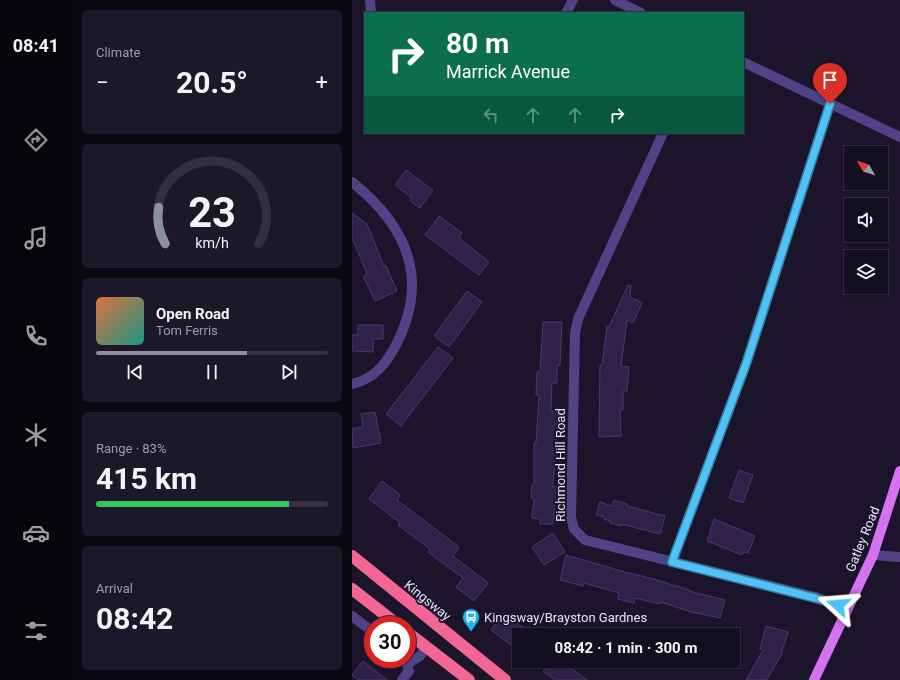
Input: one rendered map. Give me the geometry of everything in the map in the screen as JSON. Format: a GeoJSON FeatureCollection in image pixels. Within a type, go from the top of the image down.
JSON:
{"type":"FeatureCollection","features":[{"type":"Feature","properties":{"kind":"highway","name":"Kingsway"},"geometry":{"type":"LineString","coordinates":[[352,556],[505,680]]}},
{"type":"Feature","properties":{"kind":"highway"},"geometry":{"type":"LineString","coordinates":[[352,590],[386,616]]}},
{"type":"Feature","properties":{"kind":"highway"},"geometry":{"type":"LineString","coordinates":[[416,639],[468,680]]}},
{"type":"Feature","properties":{"kind":"main road","name":"Gatley Road"},"geometry":{"type":"LineString","coordinates":[[814,680],[846,608],[872,555],[900,471]]}},
{"type":"Feature","properties":{"kind":"street"},"geometry":{"type":"LineString","coordinates":[[370,0],[371,12]]}},
{"type":"Feature","properties":{"kind":"street"},"geometry":{"type":"LineString","coordinates":[[567,12],[574,0]]}},
{"type":"Feature","properties":{"kind":"street"},"geometry":{"type":"LineString","coordinates":[[615,0],[639,12]]}},
{"type":"Feature","properties":{"kind":"street"},"geometry":{"type":"LineString","coordinates":[[744,62],[900,137]]}},
{"type":"Feature","properties":{"kind":"street"},"geometry":{"type":"LineString","coordinates":[[672,562],[746,364],[830,104]]}},
{"type":"Feature","properties":{"kind":"street","name":"Richmond Hill Road"},"geometry":{"type":"LineString","coordinates":[[663,134],[578,319],[575,333],[571,517],[574,529],[585,540],[815,598],[846,608]]}},
{"type":"Feature","properties":{"kind":"street"},"geometry":{"type":"LineString","coordinates":[[352,182],[372,200],[398,230],[406,253],[412,278],[409,310],[398,340],[389,358],[378,371],[371,376],[352,384]]}},
{"type":"Feature","properties":{"kind":"street"},"geometry":{"type":"LineString","coordinates":[[872,555],[900,557]]}},
{"type":"Feature","properties":{"kind":"street"},"geometry":{"type":"LineString","coordinates":[[352,616],[364,625]]}},
{"type":"Feature","properties":{"kind":"street"},"geometry":{"type":"LineString","coordinates":[[416,658],[420,656],[426,647]]}},
{"type":"Feature","properties":{"kind":"street"},"geometry":{"type":"LineString","coordinates":[[402,680],[409,671],[407,668]]}},
{"type":"Feature","properties":{"kind":"building"},"geometry":{"type":"Polygon","coordinates":[[[406,170],[433,190],[420,208],[410,201],[412,198],[395,185],[406,170]]]}},
{"type":"Feature","properties":{"kind":"building"},"geometry":{"type":"Polygon","coordinates":[[[352,213],[367,224],[384,266],[386,266],[397,291],[375,301],[363,276],[367,274],[352,240],[352,213]]]}},
{"type":"Feature","properties":{"kind":"building"},"geometry":{"type":"Polygon","coordinates":[[[439,216],[462,233],[459,238],[489,262],[479,275],[425,235],[439,216]]]}},
{"type":"Feature","properties":{"kind":"building"},"geometry":{"type":"Polygon","coordinates":[[[628,285],[631,286],[630,297],[642,303],[633,323],[627,320],[621,366],[629,367],[627,391],[623,391],[623,410],[620,410],[621,436],[599,437],[600,365],[602,365],[607,326],[609,327],[628,285]]]}},
{"type":"Feature","properties":{"kind":"building"},"geometry":{"type":"Polygon","coordinates":[[[467,291],[482,302],[449,347],[434,336],[467,291]]]}},
{"type":"Feature","properties":{"kind":"building"},"geometry":{"type":"Polygon","coordinates":[[[543,322],[562,322],[560,365],[557,365],[557,383],[552,383],[551,411],[558,411],[553,487],[558,487],[557,500],[555,500],[553,524],[540,524],[540,519],[532,518],[534,499],[531,498],[532,484],[534,484],[534,443],[536,443],[539,395],[536,395],[537,372],[540,372],[543,322]]]}},
{"type":"Feature","properties":{"kind":"building"},"geometry":{"type":"Polygon","coordinates":[[[358,325],[383,325],[383,339],[373,339],[373,352],[352,351],[352,335],[358,335],[358,325]]]}},
{"type":"Feature","properties":{"kind":"building"},"geometry":{"type":"Polygon","coordinates":[[[438,347],[453,358],[401,426],[386,414],[438,347]]]}},
{"type":"Feature","properties":{"kind":"building"},"geometry":{"type":"Polygon","coordinates":[[[375,412],[381,443],[353,448],[352,429],[363,427],[361,414],[375,412]]]}},
{"type":"Feature","properties":{"kind":"building"},"geometry":{"type":"Polygon","coordinates":[[[739,470],[753,475],[743,503],[729,498],[739,470]]]}},
{"type":"Feature","properties":{"kind":"building"},"geometry":{"type":"Polygon","coordinates":[[[382,481],[400,495],[397,500],[459,547],[453,556],[488,583],[474,601],[456,587],[463,578],[428,552],[430,549],[398,525],[400,523],[369,499],[382,481]]]}},
{"type":"Feature","properties":{"kind":"building"},"geometry":{"type":"Polygon","coordinates":[[[614,500],[627,504],[627,506],[665,516],[660,534],[621,524],[621,526],[610,523],[610,521],[604,519],[604,517],[596,515],[600,502],[612,506],[614,500]]]}},
{"type":"Feature","properties":{"kind":"building"},"geometry":{"type":"Polygon","coordinates":[[[714,519],[755,536],[748,553],[744,552],[742,555],[707,541],[714,519]]]}},
{"type":"Feature","properties":{"kind":"building"},"geometry":{"type":"Polygon","coordinates":[[[553,533],[565,552],[544,565],[532,547],[553,533]]]}},
{"type":"Feature","properties":{"kind":"building"},"geometry":{"type":"Polygon","coordinates":[[[566,555],[725,600],[720,618],[691,612],[661,602],[660,604],[635,598],[634,603],[618,599],[619,593],[584,583],[583,586],[560,580],[566,555]]]}},
{"type":"Feature","properties":{"kind":"building"},"geometry":{"type":"Polygon","coordinates":[[[504,613],[524,628],[512,628],[511,645],[491,630],[504,613]]]}},
{"type":"Feature","properties":{"kind":"building"},"geometry":{"type":"Polygon","coordinates":[[[766,626],[788,632],[781,655],[767,680],[746,680],[763,650],[760,649],[766,626]]]}},
{"type":"Feature","properties":{"kind":"building"},"geometry":{"type":"Polygon","coordinates":[[[363,661],[364,668],[372,668],[387,680],[359,680],[352,675],[363,661]]]}},
{"type":"Feature","properties":{"kind":"building"},"geometry":{"type":"Polygon","coordinates":[[[544,668],[571,668],[587,680],[555,680],[543,671],[545,669],[544,668]]]}},
{"type":"Feature","properties":{"kind":"place","name":"Kingsway/Brayston Gardnes"},"geometry":{"type":"Point","coordinates":[471,632]}},
{"type":"Feature","properties":{"kind":"route"},"geometry":{"type":"LineString","coordinates":[[830,104],[746,364],[672,562],[762,584],[838,605]]}}]}
